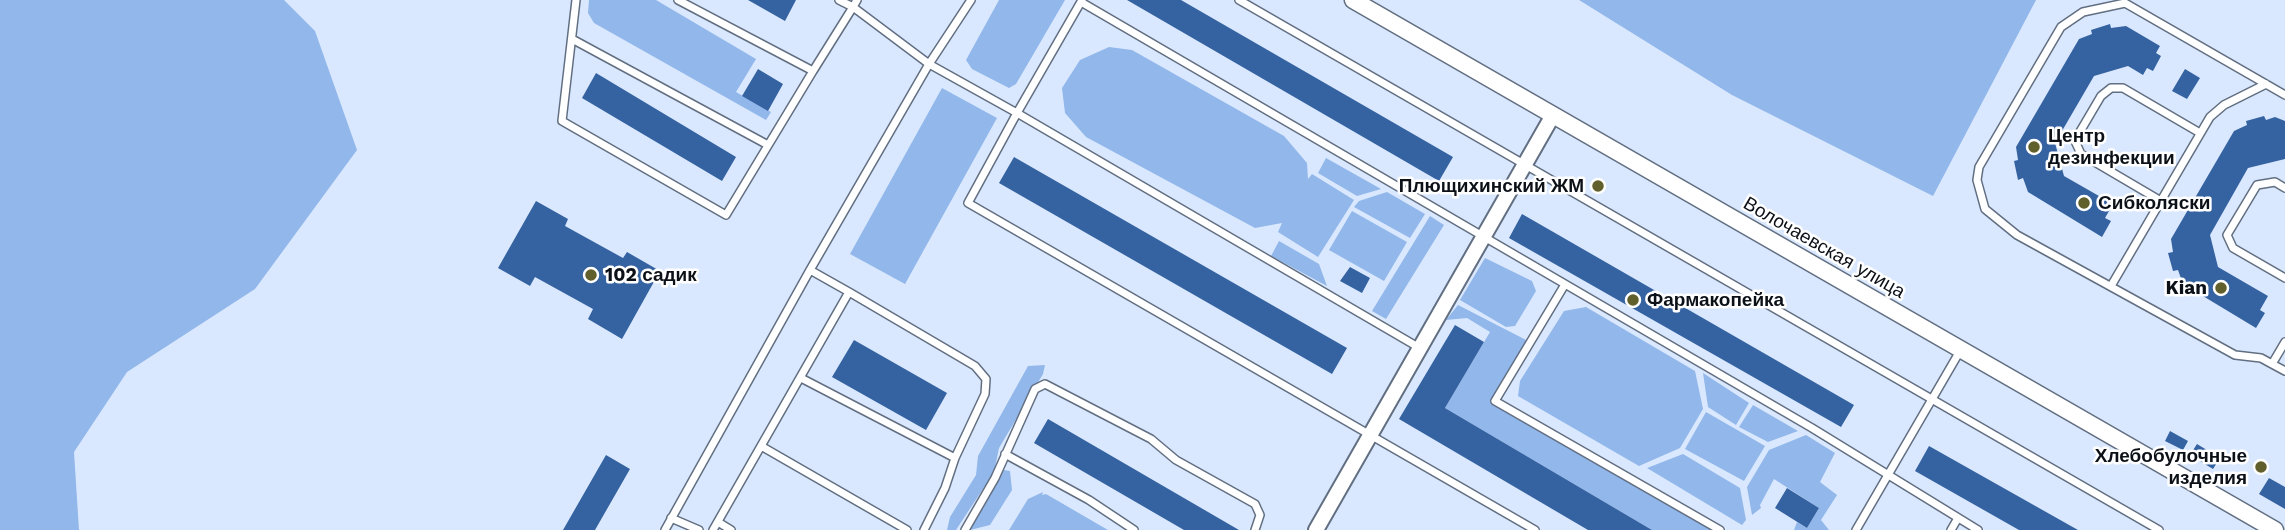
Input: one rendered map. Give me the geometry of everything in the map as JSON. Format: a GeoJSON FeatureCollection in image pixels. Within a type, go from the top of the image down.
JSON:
{"type":"FeatureCollection","features":[{"type":"Feature","properties":{"kind":"street","name":"Волочаевская улица"},"geometry":{"type":"LineString","coordinates":[[1353,0],[2275,530]]}},
{"type":"Feature","properties":{"kind":"street"},"geometry":{"type":"LineString","coordinates":[[1315,530],[1553,115]]}},
{"type":"Feature","properties":{"kind":"lane"},"geometry":{"type":"LineString","coordinates":[[576,0],[562,121],[726,215],[855,4]]}},
{"type":"Feature","properties":{"kind":"lane"},"geometry":{"type":"LineString","coordinates":[[678,0],[813,71]]}},
{"type":"Feature","properties":{"kind":"lane"},"geometry":{"type":"LineString","coordinates":[[839,0],[855,4],[929,64],[1418,347]]}},
{"type":"Feature","properties":{"kind":"lane"},"geometry":{"type":"LineString","coordinates":[[665,530],[810,270],[929,64],[970,0]]}},
{"type":"Feature","properties":{"kind":"lane"},"geometry":{"type":"LineString","coordinates":[[1239,0],[2159,530]]}},
{"type":"Feature","properties":{"kind":"lane"},"geometry":{"type":"LineString","coordinates":[[1535,530],[968,203],[1081,1],[1978,530]]}},
{"type":"Feature","properties":{"kind":"lane"},"geometry":{"type":"LineString","coordinates":[[2285,95],[2125,4],[2083,12],[2061,27],[1979,167],[1979,192],[1986,209],[1999,223],[2235,355],[2261,358],[2285,372]]}},
{"type":"Feature","properties":{"kind":"lane"},"geometry":{"type":"LineString","coordinates":[[572,39],[768,145]]}},
{"type":"Feature","properties":{"kind":"lane"},"geometry":{"type":"LineString","coordinates":[[2111,286],[2200,133],[2217,109],[2266,84]]}},
{"type":"Feature","properties":{"kind":"lane"},"geometry":{"type":"LineString","coordinates":[[2161,201],[2081,154],[2075,141],[2078,135],[2101,96],[2111,88],[2123,88],[2200,133]]}},
{"type":"Feature","properties":{"kind":"lane"},"geometry":{"type":"LineString","coordinates":[[2285,188],[2274,182],[2257,185],[2227,235],[2233,248],[2285,278]]}},
{"type":"Feature","properties":{"kind":"lane"},"geometry":{"type":"LineString","coordinates":[[810,270],[972,364],[983,373],[987,384],[985,394],[924,530]]}},
{"type":"Feature","properties":{"kind":"lane"},"geometry":{"type":"LineString","coordinates":[[1564,286],[1495,401],[1720,530]]}},
{"type":"Feature","properties":{"kind":"lane"},"geometry":{"type":"LineString","coordinates":[[713,530],[849,292]]}},
{"type":"Feature","properties":{"kind":"lane"},"geometry":{"type":"LineString","coordinates":[[2272,364],[2285,342]]}},
{"type":"Feature","properties":{"kind":"lane"},"geometry":{"type":"LineString","coordinates":[[1856,530],[1933,402],[1960,351]]}},
{"type":"Feature","properties":{"kind":"lane"},"geometry":{"type":"LineString","coordinates":[[801,378],[955,458]]}},
{"type":"Feature","properties":{"kind":"lane"},"geometry":{"type":"LineString","coordinates":[[965,530],[1035,389],[1046,384],[1151,439],[1176,460],[1255,504],[1261,514],[1255,530]]}},
{"type":"Feature","properties":{"kind":"lane"},"geometry":{"type":"LineString","coordinates":[[761,446],[907,530]]}},
{"type":"Feature","properties":{"kind":"lane"},"geometry":{"type":"LineString","coordinates":[[1005,454],[1089,500],[1133,530]]}},
{"type":"Feature","properties":{"kind":"lane"},"geometry":{"type":"LineString","coordinates":[[671,518],[699,530]]}},
{"type":"Feature","properties":{"kind":"lane"},"geometry":{"type":"LineString","coordinates":[[1951,530],[1958,518]]}},
{"type":"Feature","properties":{"kind":"lane"},"geometry":{"type":"LineString","coordinates":[[718,522],[731,530]]}},
{"type":"Feature","properties":{"kind":"shaded area"},"geometry":{"type":"Polygon","coordinates":[[[0,0],[284,0],[315,31],[357,150],[255,289],[127,372],[74,452],[79,530],[0,530],[0,0]]]}},
{"type":"Feature","properties":{"kind":"shaded area"},"geometry":{"type":"Polygon","coordinates":[[[589,0],[656,0],[756,59],[736,92],[771,112],[766,120],[594,23],[588,13],[589,0]]]}},
{"type":"Feature","properties":{"kind":"shaded area"},"geometry":{"type":"Polygon","coordinates":[[[999,0],[1065,0],[1016,84],[1009,88],[972,69],[966,60],[999,0]]]}},
{"type":"Feature","properties":{"kind":"shaded area"},"geometry":{"type":"Polygon","coordinates":[[[1579,0],[2036,0],[1933,196],[1732,95],[1579,0]]]}},
{"type":"Feature","properties":{"kind":"shaded area"},"geometry":{"type":"Polygon","coordinates":[[[1109,47],[1132,50],[1284,136],[1307,163],[1308,179],[1312,174],[1354,200],[1318,257],[1278,232],[1282,223],[1255,228],[1086,137],[1065,113],[1062,88],[1080,60],[1109,47]]]}},
{"type":"Feature","properties":{"kind":"shaded area"},"geometry":{"type":"Polygon","coordinates":[[[942,88],[997,118],[905,284],[850,254],[942,88]]]}},
{"type":"Feature","properties":{"kind":"shaded area"},"geometry":{"type":"Polygon","coordinates":[[[1326,158],[1381,189],[1357,196],[1318,173],[1326,158]]]}},
{"type":"Feature","properties":{"kind":"shaded area"},"geometry":{"type":"Polygon","coordinates":[[[1387,192],[1425,214],[1410,238],[1354,207],[1359,201],[1387,192]]]}},
{"type":"Feature","properties":{"kind":"shaded area"},"geometry":{"type":"Polygon","coordinates":[[[1352,211],[1407,242],[1384,281],[1329,250],[1352,211]]]}},
{"type":"Feature","properties":{"kind":"shaded area"},"geometry":{"type":"Polygon","coordinates":[[[1430,216],[1444,225],[1386,319],[1372,311],[1430,216]]]}},
{"type":"Feature","properties":{"kind":"shaded area"},"geometry":{"type":"Polygon","coordinates":[[[1279,241],[1319,264],[1327,286],[1271,256],[1279,241]]]}},
{"type":"Feature","properties":{"kind":"shaded area"},"geometry":{"type":"Polygon","coordinates":[[[1485,258],[1532,281],[1536,291],[1515,326],[1506,327],[1460,300],[1485,258]]]}},
{"type":"Feature","properties":{"kind":"shaded area"},"geometry":{"type":"Polygon","coordinates":[[[1458,305],[1530,342],[1495,401],[1715,530],[1652,530],[1445,408],[1490,332],[1467,318],[1446,320],[1458,305]]]}},
{"type":"Feature","properties":{"kind":"shaded area"},"geometry":{"type":"Polygon","coordinates":[[[1586,307],[1695,371],[1703,409],[1680,448],[1639,466],[1518,396],[1520,381],[1564,311],[1586,307]]]}},
{"type":"Feature","properties":{"kind":"shaded area"},"geometry":{"type":"Polygon","coordinates":[[[1045,365],[1043,374],[999,448],[994,472],[956,530],[947,530],[950,517],[976,475],[978,456],[1028,366],[1045,365]]]}},
{"type":"Feature","properties":{"kind":"shaded area"},"geometry":{"type":"Polygon","coordinates":[[[1703,373],[1749,403],[1736,425],[1708,407],[1703,373]]]}},
{"type":"Feature","properties":{"kind":"shaded area"},"geometry":{"type":"Polygon","coordinates":[[[1753,405],[1798,431],[1768,442],[1739,427],[1753,405]]]}},
{"type":"Feature","properties":{"kind":"shaded area"},"geometry":{"type":"Polygon","coordinates":[[[1706,412],[1765,446],[1744,481],[1685,449],[1706,412]]]}},
{"type":"Feature","properties":{"kind":"shaded area"},"geometry":{"type":"Polygon","coordinates":[[[1806,435],[1835,453],[1820,482],[1837,495],[1821,520],[1829,530],[1794,530],[1797,522],[1807,528],[1819,508],[1774,479],[1760,505],[1761,508],[1752,515],[1747,487],[1769,450],[1806,435]]]}},
{"type":"Feature","properties":{"kind":"shaded area"},"geometry":{"type":"Polygon","coordinates":[[[1683,454],[1740,488],[1746,520],[1742,525],[1647,468],[1683,454]]]}},
{"type":"Feature","properties":{"kind":"shaded area"},"geometry":{"type":"Polygon","coordinates":[[[1004,470],[1010,471],[1012,490],[990,525],[970,530],[1004,470]]]}},
{"type":"Feature","properties":{"kind":"shaded area"},"geometry":{"type":"Polygon","coordinates":[[[1043,492],[1042,495],[1046,494],[1108,530],[1009,530],[1028,499],[1043,492]]]}},
{"type":"Feature","properties":{"kind":"building"},"geometry":{"type":"Polygon","coordinates":[[[748,0],[796,0],[785,21],[748,0]]]}},
{"type":"Feature","properties":{"kind":"building"},"geometry":{"type":"Polygon","coordinates":[[[1127,0],[1181,0],[1453,157],[1439,181],[1127,0]]]}},
{"type":"Feature","properties":{"kind":"building"},"geometry":{"type":"Polygon","coordinates":[[[2110,24],[2111,28],[2126,26],[2160,46],[2156,53],[2161,56],[2153,71],[2147,68],[2143,75],[2128,66],[2094,76],[2055,143],[2064,176],[2113,204],[2105,218],[2111,221],[2102,237],[2028,192],[2023,178],[2018,180],[2014,161],[2018,160],[2016,147],[2079,39],[2092,34],[2091,30],[2110,24]]]}},
{"type":"Feature","properties":{"kind":"building"},"geometry":{"type":"Polygon","coordinates":[[[758,69],[783,84],[768,111],[742,96],[758,69]]]}},
{"type":"Feature","properties":{"kind":"building"},"geometry":{"type":"Polygon","coordinates":[[[2185,69],[2200,78],[2187,99],[2172,91],[2185,69]]]}},
{"type":"Feature","properties":{"kind":"building"},"geometry":{"type":"Polygon","coordinates":[[[596,73],[736,157],[722,181],[582,98],[596,73]]]}},
{"type":"Feature","properties":{"kind":"building"},"geometry":{"type":"Polygon","coordinates":[[[2264,116],[2266,120],[2275,117],[2285,121],[2285,159],[2248,168],[2210,235],[2218,267],[2268,296],[2260,310],[2265,313],[2256,328],[2183,284],[2178,270],[2173,271],[2168,253],[2173,252],[2171,239],[2234,131],[2247,125],[2246,121],[2264,116]]]}},
{"type":"Feature","properties":{"kind":"building"},"geometry":{"type":"Polygon","coordinates":[[[1014,157],[1347,348],[1332,374],[999,183],[1014,157]]]}},
{"type":"Feature","properties":{"kind":"building"},"geometry":{"type":"Polygon","coordinates":[[[536,201],[568,219],[565,226],[623,258],[627,252],[660,271],[622,339],[588,319],[593,309],[535,277],[530,286],[498,268],[536,201]]]}},
{"type":"Feature","properties":{"kind":"building"},"geometry":{"type":"Polygon","coordinates":[[[1522,214],[1854,405],[1841,427],[1509,238],[1522,214]]]}},
{"type":"Feature","properties":{"kind":"building"},"geometry":{"type":"Polygon","coordinates":[[[1350,267],[1370,278],[1362,293],[1340,281],[1350,267]]]}},
{"type":"Feature","properties":{"kind":"building"},"geometry":{"type":"Polygon","coordinates":[[[1455,325],[1484,342],[1445,408],[1652,530],[1588,530],[1399,419],[1455,325]]]}},
{"type":"Feature","properties":{"kind":"building"},"geometry":{"type":"Polygon","coordinates":[[[854,340],[947,393],[926,430],[832,377],[854,340]]]}},
{"type":"Feature","properties":{"kind":"building"},"geometry":{"type":"Polygon","coordinates":[[[1048,419],[1239,530],[1184,530],[1034,443],[1048,419]]]}},
{"type":"Feature","properties":{"kind":"building"},"geometry":{"type":"Polygon","coordinates":[[[2170,431],[2188,441],[2183,450],[2165,441],[2170,431]]]}},
{"type":"Feature","properties":{"kind":"building"},"geometry":{"type":"Polygon","coordinates":[[[2197,444],[2220,458],[2213,469],[2190,455],[2197,444]]]}},
{"type":"Feature","properties":{"kind":"building"},"geometry":{"type":"Polygon","coordinates":[[[1929,446],[2078,530],[2019,530],[1915,471],[1929,446]]]}},
{"type":"Feature","properties":{"kind":"building"},"geometry":{"type":"Polygon","coordinates":[[[606,455],[630,469],[595,530],[563,530],[606,455]]]}},
{"type":"Feature","properties":{"kind":"building"},"geometry":{"type":"Polygon","coordinates":[[[2269,478],[2285,487],[2285,509],[2259,494],[2269,478]]]}},
{"type":"Feature","properties":{"kind":"building"},"geometry":{"type":"Polygon","coordinates":[[[1787,488],[1819,508],[1807,528],[1775,508],[1787,488]]]}},
{"type":"Feature","properties":{"kind":"place","name":"Центр дезинфекции"},"geometry":{"type":"Point","coordinates":[2034,147]}},
{"type":"Feature","properties":{"kind":"place","name":"Плющихинский ЖМ"},"geometry":{"type":"Point","coordinates":[1598,186]}},
{"type":"Feature","properties":{"kind":"place","name":"Сибколяски"},"geometry":{"type":"Point","coordinates":[2084,203]}},
{"type":"Feature","properties":{"kind":"place","name":"102 садик"},"geometry":{"type":"Point","coordinates":[591,275]}},
{"type":"Feature","properties":{"kind":"place","name":"Kian"},"geometry":{"type":"Point","coordinates":[2221,288]}},
{"type":"Feature","properties":{"kind":"place","name":"Фармакопейка"},"geometry":{"type":"Point","coordinates":[1633,300]}},
{"type":"Feature","properties":{"kind":"place","name":"Хлебобулочные изделия"},"geometry":{"type":"Point","coordinates":[2261,467]}}]}
